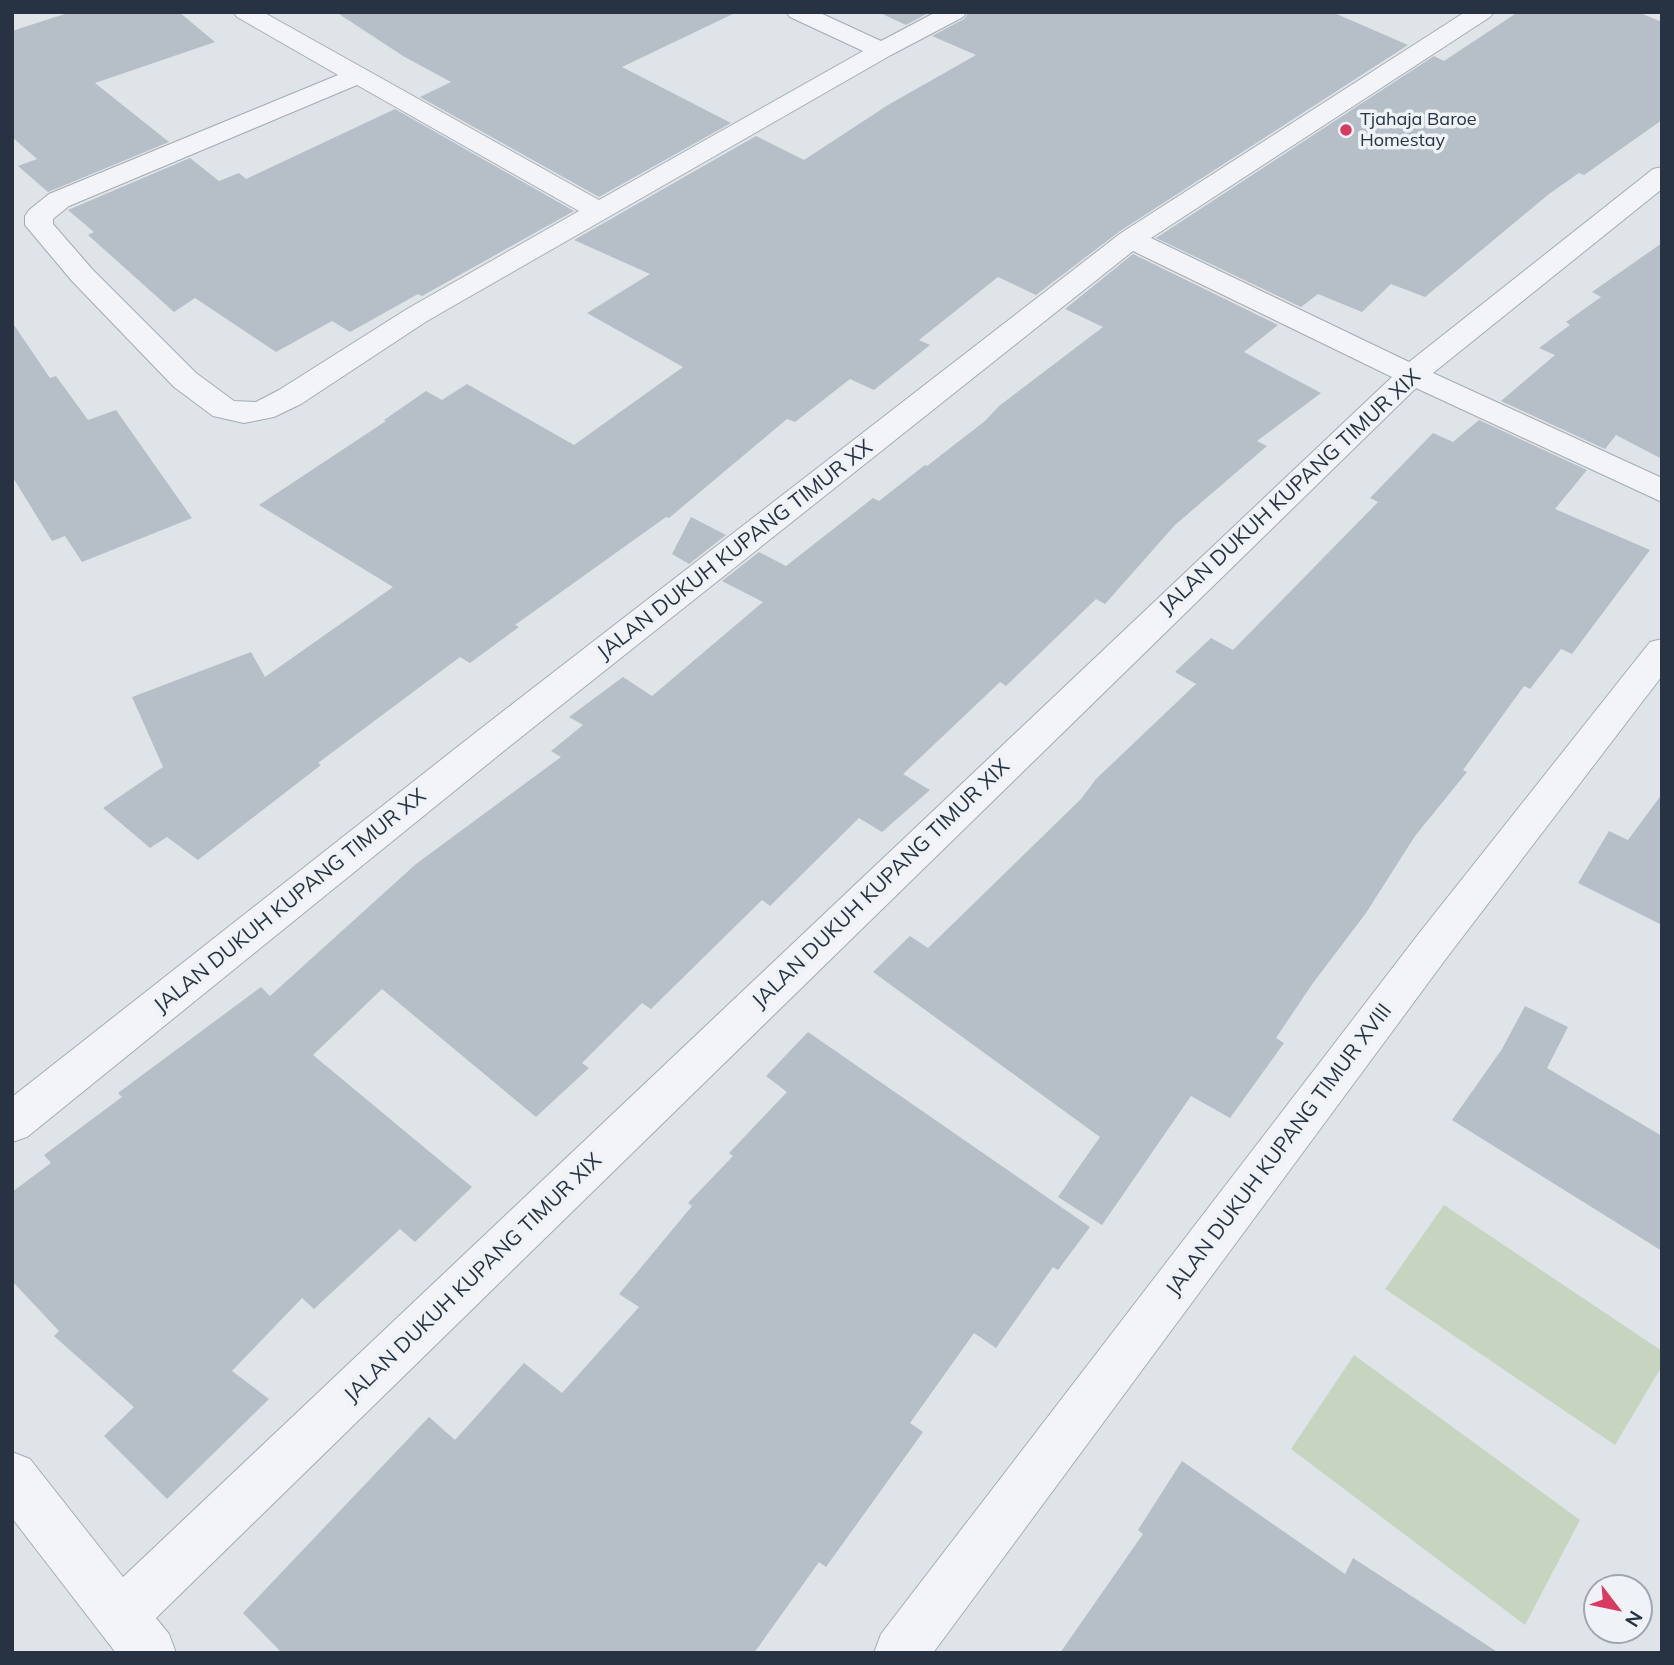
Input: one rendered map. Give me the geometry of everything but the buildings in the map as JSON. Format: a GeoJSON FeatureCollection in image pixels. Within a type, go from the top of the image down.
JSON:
{"type":"FeatureCollection","features":[{"type":"Feature","properties":{"kind":"street"},"geometry":{"type":"LineString","coordinates":[[244,12],[598,211]]}},
{"type":"Feature","properties":{"kind":"street"},"geometry":{"type":"LineString","coordinates":[[798,12],[882,50]]}},
{"type":"Feature","properties":{"kind":"street"},"geometry":{"type":"LineString","coordinates":[[359,75],[59,200],[39,216],[40,225],[82,275],[184,380],[224,409],[244,413],[263,410],[290,397],[417,315],[882,50],[955,12]]}},
{"type":"Feature","properties":{"kind":"street","name":"JALAN DUKUH KUPANG TIMUR XX"},"geometry":{"type":"LineString","coordinates":[[12,1123],[497,736],[1131,239],[1482,12]]}},
{"type":"Feature","properties":{"kind":"street","name":"JALAN DUKUH KUPANG TIMUR XIX"},"geometry":{"type":"LineString","coordinates":[[135,1635],[1412,375],[1662,175]]}},
{"type":"Feature","properties":{"kind":"street"},"geometry":{"type":"LineString","coordinates":[[1131,239],[1412,375],[1662,491]]}},
{"type":"Feature","properties":{"kind":"street","name":"JALAN DUKUH KUPANG TIMUR XVIII"},"geometry":{"type":"LineString","coordinates":[[900,1653],[1426,955],[1662,651]]}},
{"type":"Feature","properties":{"kind":"street"},"geometry":{"type":"LineString","coordinates":[[12,1477],[135,1635]]}},
{"type":"Feature","properties":{"kind":"green space"},"geometry":{"type":"Polygon","coordinates":[[[1444,1205],[1662,1351],[1662,1366],[1615,1445],[1385,1289],[1444,1205]]]}},
{"type":"Feature","properties":{"kind":"green space"},"geometry":{"type":"Polygon","coordinates":[[[1354,1355],[1580,1520],[1525,1625],[1291,1449],[1354,1355]]]}},
{"type":"Feature","properties":{"kind":"place","name":"Tjahaja Baroe Homestay"},"geometry":{"type":"Point","coordinates":[1346,130]}}]}
